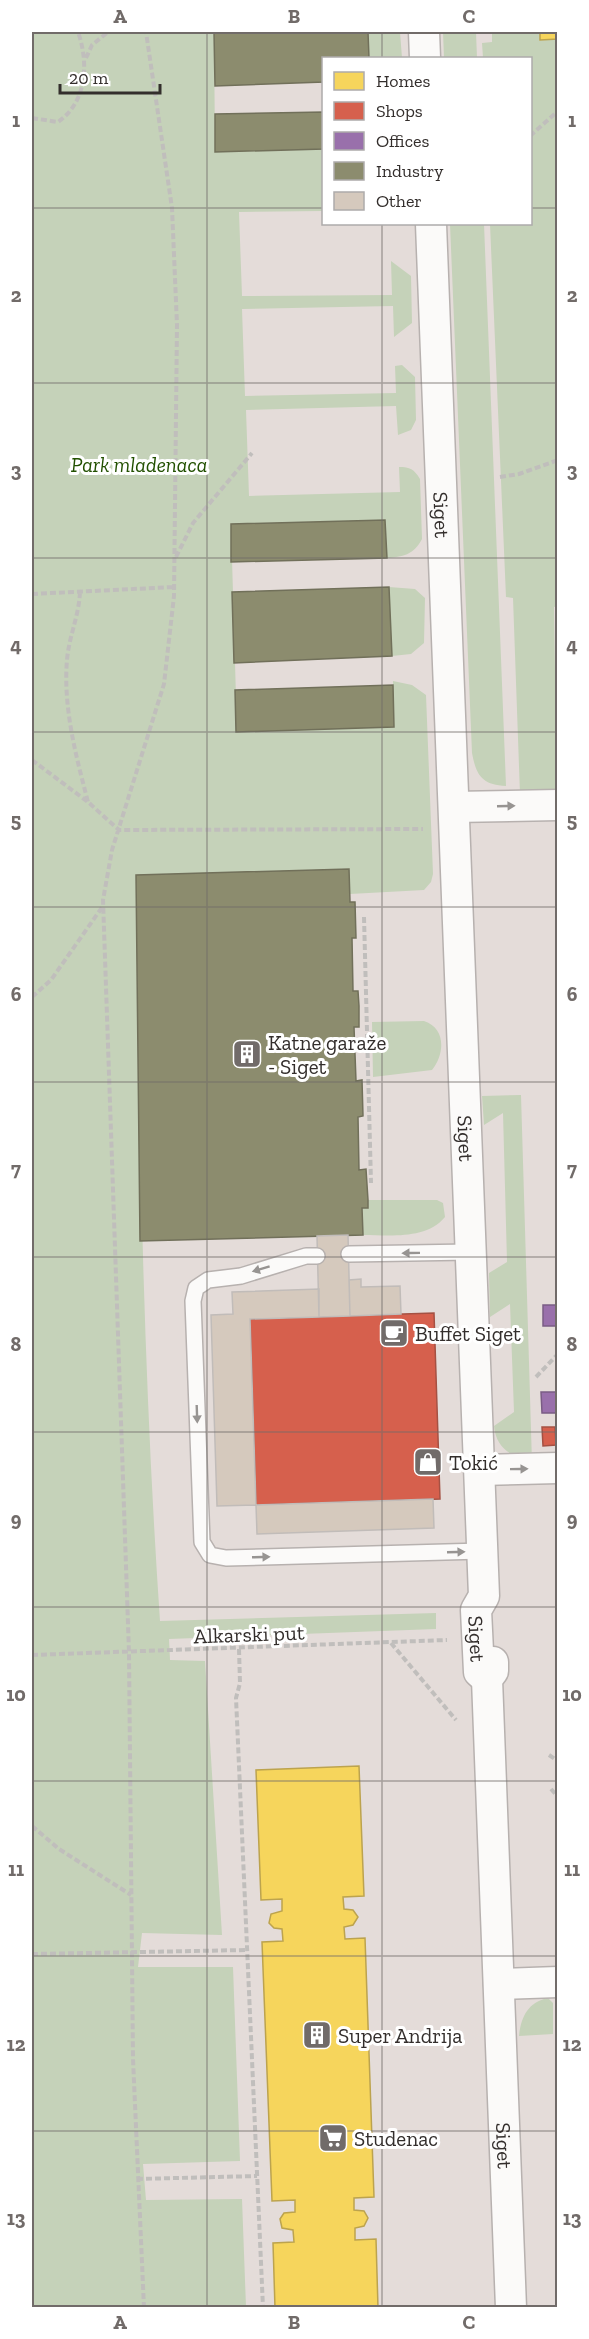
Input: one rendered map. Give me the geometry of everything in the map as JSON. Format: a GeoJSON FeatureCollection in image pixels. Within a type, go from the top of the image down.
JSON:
{"type":"FeatureCollection","features":[{"type":"Feature","properties":{"kind":"street"},"geometry":{"type":"LineString","coordinates":[[424,32],[425,57]]}},
{"type":"Feature","properties":{"kind":"street","name":"Siget"},"geometry":{"type":"LineString","coordinates":[[432,225],[482,1551],[484,1596],[493,1608],[493,1671],[487,1680],[511,2307]]}},
{"type":"Feature","properties":{"kind":"street"},"geometry":{"type":"LineString","coordinates":[[454,807],[558,805]]}},
{"type":"Feature","properties":{"kind":"street"},"geometry":{"type":"LineString","coordinates":[[480,1470],[558,1468]]}},
{"type":"Feature","properties":{"kind":"street"},"geometry":{"type":"LineString","coordinates":[[499,1984],[558,1982]]}},
{"type":"Feature","properties":{"kind":"lane"},"geometry":{"type":"LineString","coordinates":[[349,1254],[470,1252]]}},
{"type":"Feature","properties":{"kind":"lane"},"geometry":{"type":"LineString","coordinates":[[317,1256],[306,1256],[241,1276],[208,1280],[196,1288],[193,1301],[202,1542],[210,1555],[226,1558],[482,1551]]}},
{"type":"Feature","properties":{"kind":"path"},"geometry":{"type":"LineString","coordinates":[[32,118],[58,122],[68,115],[78,96],[86,70],[78,32]]}},
{"type":"Feature","properties":{"kind":"path"},"geometry":{"type":"LineString","coordinates":[[85,59],[92,45],[107,32],[115,32]]}},
{"type":"Feature","properties":{"kind":"path"},"geometry":{"type":"LineString","coordinates":[[144,2307],[137,2179],[129,1653],[103,905],[112,850],[164,684],[174,587],[177,325],[172,208],[146,32]]}},
{"type":"Feature","properties":{"kind":"path"},"geometry":{"type":"LineString","coordinates":[[532,135],[558,111]]}},
{"type":"Feature","properties":{"kind":"path"},"geometry":{"type":"LineString","coordinates":[[174,561],[193,523],[252,453]]}},
{"type":"Feature","properties":{"kind":"path"},"geometry":{"type":"LineString","coordinates":[[500,477],[519,474],[558,460]]}},
{"type":"Feature","properties":{"kind":"path"},"geometry":{"type":"LineString","coordinates":[[32,594],[174,587]]}},
{"type":"Feature","properties":{"kind":"path"},"geometry":{"type":"LineString","coordinates":[[80,592],[80,611],[67,657],[66,685],[67,709],[88,802]]}},
{"type":"Feature","properties":{"kind":"path"},"geometry":{"type":"LineString","coordinates":[[32,760],[88,802],[119,830],[434,829]]}},
{"type":"Feature","properties":{"kind":"path"},"geometry":{"type":"LineString","coordinates":[[32,997],[51,980],[103,905]]}},
{"type":"Feature","properties":{"kind":"path"},"geometry":{"type":"LineString","coordinates":[[364,917],[371,1183]]}},
{"type":"Feature","properties":{"kind":"path"},"geometry":{"type":"LineString","coordinates":[[536,1377],[558,1354]]}},
{"type":"Feature","properties":{"kind":"path","name":"Alkarski put"},"geometry":{"type":"LineString","coordinates":[[32,1655],[449,1640]]}},
{"type":"Feature","properties":{"kind":"path"},"geometry":{"type":"LineString","coordinates":[[391,1643],[458,1723]]}},
{"type":"Feature","properties":{"kind":"path"},"geometry":{"type":"LineString","coordinates":[[239,1649],[240,1683],[236,1698],[263,2307]]}},
{"type":"Feature","properties":{"kind":"path"},"geometry":{"type":"LineString","coordinates":[[549,1755],[558,1761]]}},
{"type":"Feature","properties":{"kind":"path"},"geometry":{"type":"LineString","coordinates":[[550,1789],[558,1797]]}},
{"type":"Feature","properties":{"kind":"path"},"geometry":{"type":"LineString","coordinates":[[32,1826],[59,1849],[131,1895]]}},
{"type":"Feature","properties":{"kind":"path"},"geometry":{"type":"LineString","coordinates":[[32,1954],[247,1950]]}},
{"type":"Feature","properties":{"kind":"path"},"geometry":{"type":"LineString","coordinates":[[137,2179],[257,2176]]}},
{"type":"Feature","properties":{"kind":"green space","name":"Park mladenaca"},"geometry":{"type":"Polygon","coordinates":[[[32,32],[214,32],[215,151],[322,149],[322,211],[239,212],[242,296],[392,295],[391,261],[411,276],[412,323],[394,337],[393,306],[242,309],[245,396],[396,393],[395,366],[402,365],[415,377],[416,420],[411,430],[398,435],[396,406],[246,410],[249,496],[400,492],[399,467],[409,468],[420,479],[422,539],[415,549],[407,554],[387,558],[385,520],[231,524],[237,732],[394,727],[393,681],[412,685],[426,695],[433,874],[431,882],[424,890],[350,894],[348,869],[136,876],[140,1155],[146,1342],[160,1621],[436,1613],[436,1629],[169,1639],[170,1660],[205,1661],[222,1935],[142,1933],[138,1967],[233,1967],[240,2161],[143,2164],[146,2200],[242,2199],[246,2307],[32,2307],[32,32]]]}},
{"type":"Feature","properties":{"kind":"green space"},"geometry":{"type":"Polygon","coordinates":[[[368,32],[400,32],[402,57],[369,57],[368,32]]]}},
{"type":"Feature","properties":{"kind":"green space"},"geometry":{"type":"Polygon","coordinates":[[[443,32],[476,32],[477,57],[444,57],[443,32]]]}},
{"type":"Feature","properties":{"kind":"green space"},"geometry":{"type":"Polygon","coordinates":[[[492,32],[540,32],[541,40],[557,39],[558,606],[554,607],[557,794],[520,794],[513,598],[506,597],[490,225],[532,225],[532,57],[483,57],[482,43],[492,42],[492,32]]]}},
{"type":"Feature","properties":{"kind":"green space"},"geometry":{"type":"Polygon","coordinates":[[[450,225],[484,225],[506,786],[491,784],[481,777],[472,753],[450,225]]]}},
{"type":"Feature","properties":{"kind":"green space"},"geometry":{"type":"Polygon","coordinates":[[[389,587],[415,589],[425,598],[424,643],[411,654],[392,656],[389,587]]]}},
{"type":"Feature","properties":{"kind":"green space"},"geometry":{"type":"Polygon","coordinates":[[[424,1021],[431,1024],[440,1035],[441,1049],[432,1070],[373,1077],[372,1022],[424,1021]]]}},
{"type":"Feature","properties":{"kind":"green space"},"geometry":{"type":"Polygon","coordinates":[[[521,1095],[532,1463],[507,1451],[495,1434],[494,1426],[514,1412],[510,1304],[490,1317],[489,1273],[507,1262],[503,1113],[484,1125],[482,1096],[521,1095]]]}},
{"type":"Feature","properties":{"kind":"green space"},"geometry":{"type":"Polygon","coordinates":[[[368,1200],[437,1200],[443,1203],[445,1217],[428,1230],[418,1233],[363,1235],[362,1208],[367,1208],[368,1200]]]}},
{"type":"Feature","properties":{"kind":"green space"},"geometry":{"type":"Polygon","coordinates":[[[548,1998],[553,2003],[553,2034],[519,2036],[527,2011],[535,2003],[548,1998]]]}},
{"type":"Feature","properties":{"kind":"building: Homes"},"geometry":{"type":"Polygon","coordinates":[[[540,32],[558,32],[558,39],[540,40],[540,32]]]}},
{"type":"Feature","properties":{"kind":"building: Homes","name":"Super Andrija"},"geometry":{"type":"Polygon","coordinates":[[[359,1766],[364,1896],[343,1897],[344,1909],[353,1910],[358,1917],[353,1925],[344,1927],[345,1939],[365,1938],[374,2197],[354,2198],[354,2210],[364,2211],[368,2218],[364,2226],[355,2228],[355,2240],[376,2239],[378,2308],[275,2308],[273,2243],[294,2242],[293,2230],[282,2228],[280,2219],[284,2213],[295,2212],[295,2200],[272,2201],[262,1942],[283,1941],[282,1929],[274,1928],[269,1923],[271,1914],[282,1911],[282,1899],[261,1900],[256,1770],[359,1766]]]}},
{"type":"Feature","properties":{"kind":"building: Shops"},"geometry":{"type":"Polygon","coordinates":[[[434,1313],[440,1499],[256,1505],[250,1319],[434,1313]]]}},
{"type":"Feature","properties":{"kind":"building: Shops"},"geometry":{"type":"Polygon","coordinates":[[[542,1427],[555,1427],[556,1445],[543,1446],[542,1427]]]}},
{"type":"Feature","properties":{"kind":"building: Offices"},"geometry":{"type":"Polygon","coordinates":[[[543,1305],[558,1305],[558,1326],[543,1326],[543,1305]]]}},
{"type":"Feature","properties":{"kind":"building: Offices"},"geometry":{"type":"Polygon","coordinates":[[[541,1392],[558,1392],[558,1413],[542,1413],[541,1392]]]}},
{"type":"Feature","properties":{"kind":"building: Industry"},"geometry":{"type":"Polygon","coordinates":[[[214,32],[368,32],[369,57],[322,57],[322,82],[215,86],[214,32]]]}},
{"type":"Feature","properties":{"kind":"building: Industry"},"geometry":{"type":"Polygon","coordinates":[[[322,112],[322,149],[215,152],[215,114],[322,112]]]}},
{"type":"Feature","properties":{"kind":"building: Industry"},"geometry":{"type":"Polygon","coordinates":[[[385,520],[387,558],[231,562],[231,524],[385,520]]]}},
{"type":"Feature","properties":{"kind":"building: Industry"},"geometry":{"type":"Polygon","coordinates":[[[389,587],[392,656],[234,663],[232,592],[389,587]]]}},
{"type":"Feature","properties":{"kind":"building: Industry"},"geometry":{"type":"Polygon","coordinates":[[[393,685],[394,727],[236,732],[235,690],[393,685]]]}},
{"type":"Feature","properties":{"kind":"building: Industry","name":"Katne garaže - Siget"},"geometry":{"type":"Polygon","coordinates":[[[349,869],[350,902],[355,902],[356,938],[352,938],[353,991],[358,991],[359,1006],[359,1027],[354,1027],[356,1081],[362,1080],[363,1116],[358,1117],[359,1170],[366,1169],[368,1200],[368,1208],[362,1208],[363,1235],[140,1241],[136,875],[349,869]]]}},
{"type":"Feature","properties":{"kind":"building: Other"},"geometry":{"type":"Polygon","coordinates":[[[348,1235],[350,1316],[319,1317],[317,1236],[348,1235]]]}},
{"type":"Feature","properties":{"kind":"building: Other"},"geometry":{"type":"Polygon","coordinates":[[[361,1279],[361,1287],[400,1286],[401,1314],[350,1316],[349,1280],[361,1279]]]}},
{"type":"Feature","properties":{"kind":"building: Other"},"geometry":{"type":"Polygon","coordinates":[[[319,1289],[319,1317],[250,1319],[256,1505],[217,1506],[211,1315],[233,1314],[232,1292],[319,1289]]]}},
{"type":"Feature","properties":{"kind":"building: Other"},"geometry":{"type":"Polygon","coordinates":[[[433,1499],[434,1528],[257,1534],[256,1505],[433,1499]]]}},
{"type":"Feature","properties":{"kind":"place","name":"Katne garaže - Siget"},"geometry":{"type":"Point","coordinates":[247,1054]}},
{"type":"Feature","properties":{"kind":"place","name":"Buffet Siget"},"geometry":{"type":"Point","coordinates":[394,1333]}},
{"type":"Feature","properties":{"kind":"place","name":"Tokić"},"geometry":{"type":"Point","coordinates":[428,1462]}},
{"type":"Feature","properties":{"kind":"place","name":"Super Andrija"},"geometry":{"type":"Point","coordinates":[317,2035]}},
{"type":"Feature","properties":{"kind":"place","name":"Studenac"},"geometry":{"type":"Point","coordinates":[333,2138]}}]}
